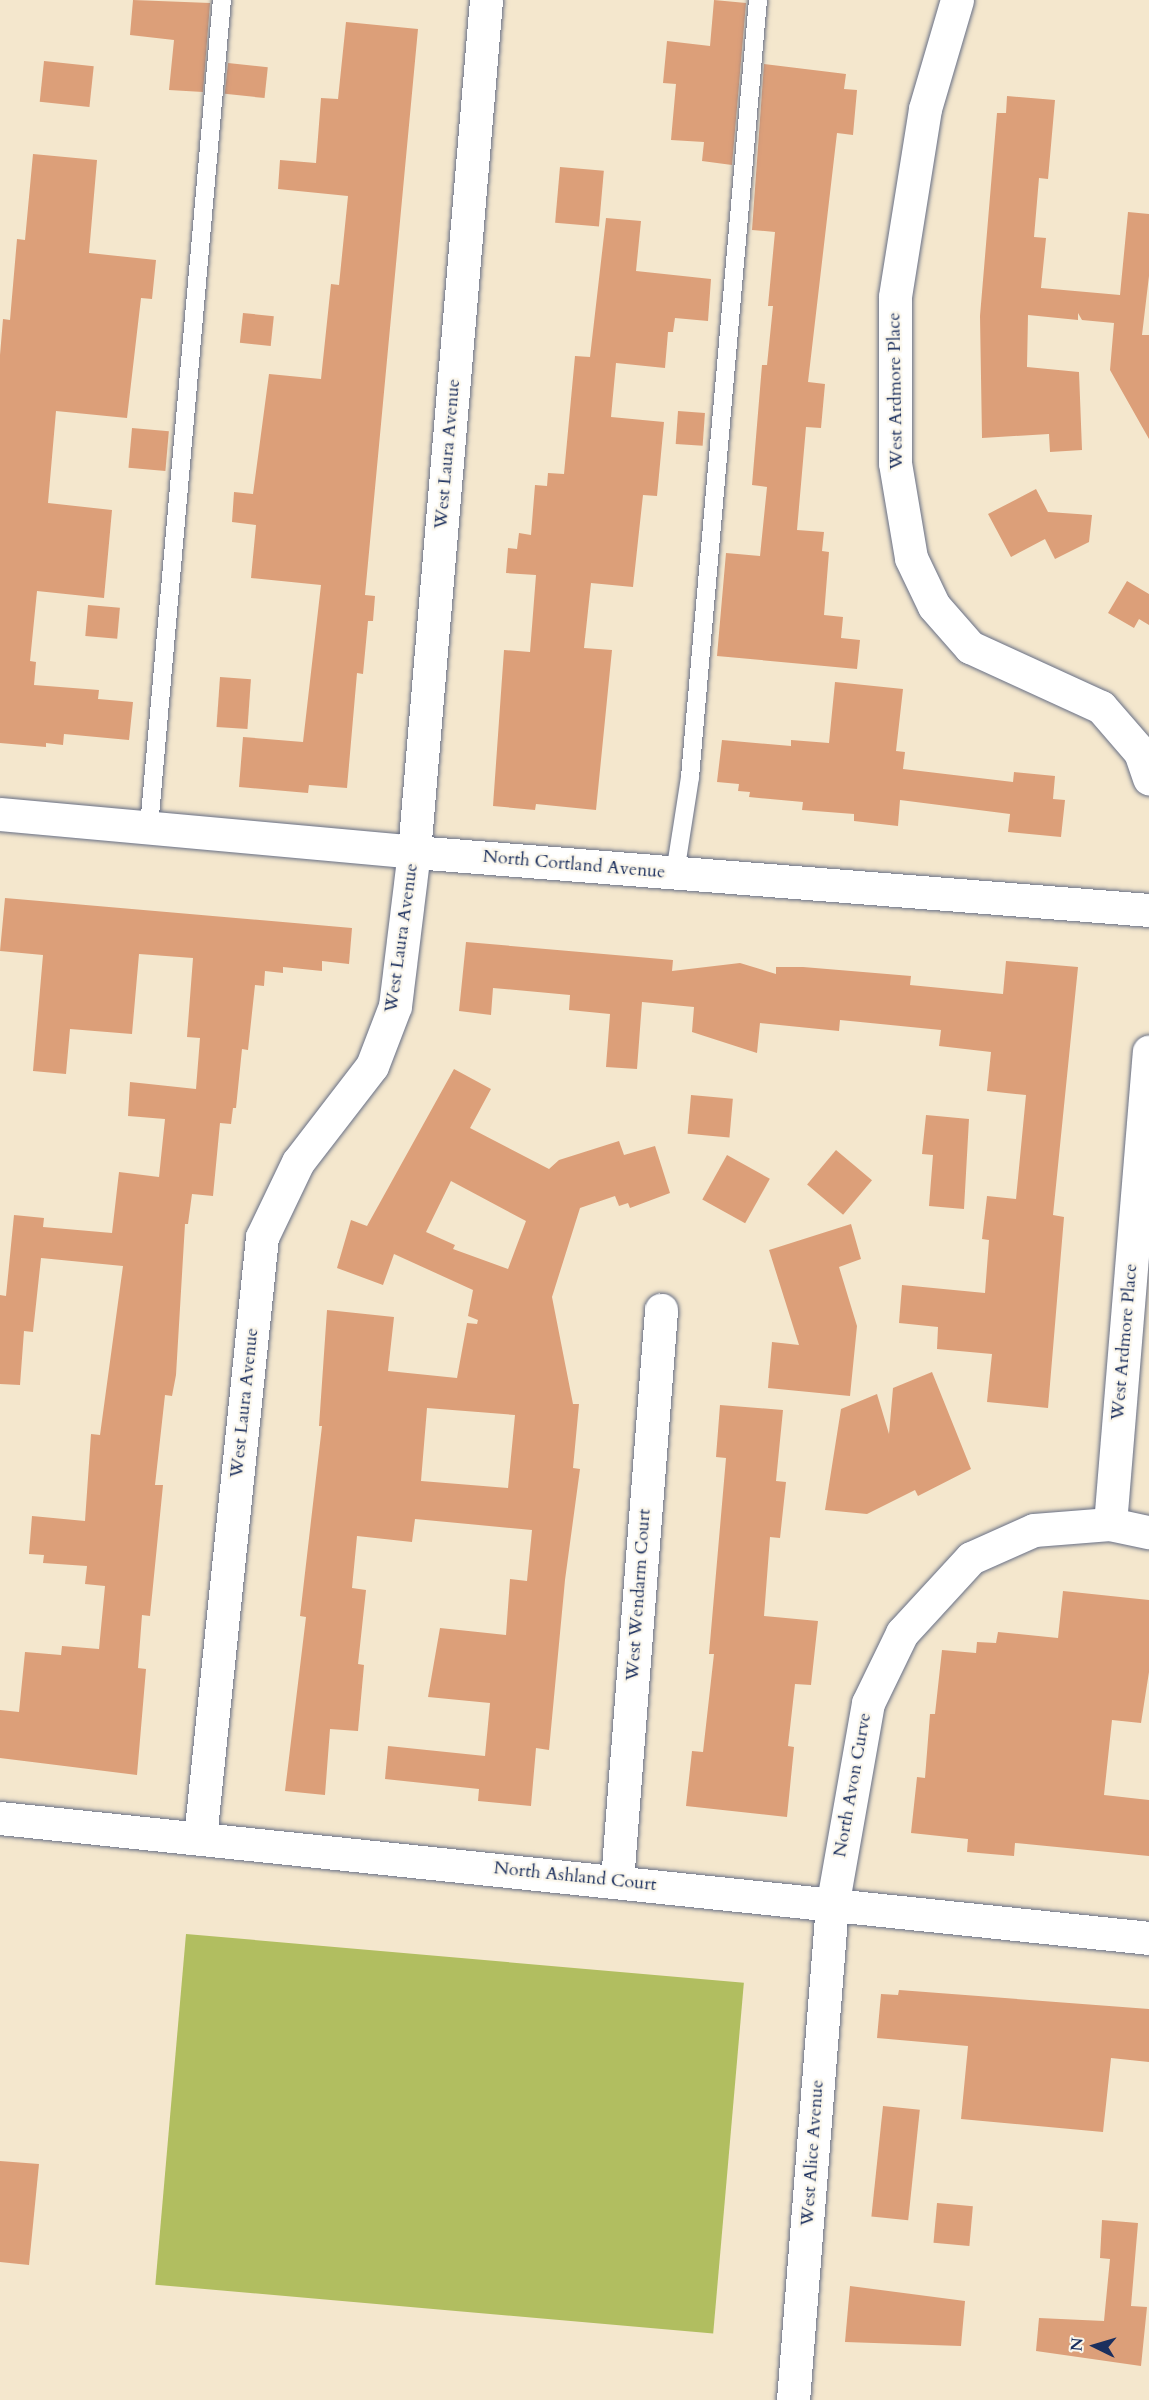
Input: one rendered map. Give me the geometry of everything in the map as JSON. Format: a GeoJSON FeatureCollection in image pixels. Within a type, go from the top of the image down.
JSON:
{"type":"FeatureCollection","features":[{"type":"Feature","properties":{"kind":"street","name":"West Laura Avenue"},"geometry":{"type":"LineString","coordinates":[[200,1838],[262,1237],[298,1161],[372,1066],[395,1006],[414,852],[486,0]]}},
{"type":"Feature","properties":{"kind":"street","name":"West Ardmore Place"},"geometry":{"type":"LineString","coordinates":[[957,0],[925,109],[895,297],[895,463],[911,558],[934,606],[970,647],[1101,707],[1140,752],[1149,778]]}},
{"type":"Feature","properties":{"kind":"street","name":"North Cortland Avenue"},"geometry":{"type":"LineString","coordinates":[[0,814],[414,852],[1149,910]]}},
{"type":"Feature","properties":{"kind":"street","name":"West Ardmore Place"},"geometry":{"type":"LineString","coordinates":[[1110,1524],[1149,1052]]}},
{"type":"Feature","properties":{"kind":"street","name":"West Wendarm Court"},"geometry":{"type":"LineString","coordinates":[[617,1881],[661,1310]]}},
{"type":"Feature","properties":{"kind":"street","name":"North Avon Curve"},"geometry":{"type":"LineString","coordinates":[[832,1907],[868,1703],[902,1633],[971,1558],[1034,1530],[1110,1524],[1149,1532]]}},
{"type":"Feature","properties":{"kind":"street","name":"North Ashland Court"},"geometry":{"type":"LineString","coordinates":[[0,1818],[617,1881],[832,1907],[1149,1938]]}},
{"type":"Feature","properties":{"kind":"street","name":"West Alice Avenue"},"geometry":{"type":"LineString","coordinates":[[793,2400],[832,1907]]}},
{"type":"Feature","properties":{"kind":"street"},"geometry":{"type":"LineString","coordinates":[[793,2400],[798,2400]]}},
{"type":"Feature","properties":{"kind":"lane"},"geometry":{"type":"LineString","coordinates":[[150,827],[222,0]]}},
{"type":"Feature","properties":{"kind":"lane"},"geometry":{"type":"LineString","coordinates":[[675,873],[690,777],[758,0]]}},
{"type":"Feature","properties":{"kind":"green space"},"geometry":{"type":"Polygon","coordinates":[[[186,1934],[744,1983],[713,2333],[155,2285],[186,1934]]]}},
{"type":"Feature","properties":{"kind":"building"},"geometry":{"type":"Polygon","coordinates":[[[133,0],[210,3],[203,92],[169,90],[174,40],[130,35],[133,0]]]}},
{"type":"Feature","properties":{"kind":"building"},"geometry":{"type":"Polygon","coordinates":[[[714,0],[746,3],[732,165],[702,161],[704,142],[671,140],[676,84],[663,83],[667,41],[710,46],[714,0]]]}},
{"type":"Feature","properties":{"kind":"building"},"geometry":{"type":"Polygon","coordinates":[[[346,22],[418,29],[365,595],[375,596],[373,621],[368,621],[363,674],[357,673],[347,788],[309,785],[308,793],[239,787],[243,737],[303,742],[321,585],[251,578],[256,525],[232,522],[234,492],[253,494],[269,374],[321,379],[331,284],[339,285],[348,196],[278,189],[280,160],[316,163],[321,98],[338,99],[346,22]]]}},
{"type":"Feature","properties":{"kind":"building"},"geometry":{"type":"Polygon","coordinates":[[[44,61],[94,66],[89,107],[40,102],[44,61]]]}},
{"type":"Feature","properties":{"kind":"building"},"geometry":{"type":"Polygon","coordinates":[[[228,63],[268,67],[265,98],[225,94],[228,63]]]}},
{"type":"Feature","properties":{"kind":"building"},"geometry":{"type":"Polygon","coordinates":[[[764,64],[846,74],[844,89],[857,90],[853,135],[837,133],[808,382],[825,384],[821,428],[806,427],[797,530],[824,532],[822,551],[829,552],[824,615],[843,617],[841,638],[860,640],[857,669],[717,656],[726,553],[760,556],[767,487],[752,485],[762,365],[767,365],[773,306],[768,306],[775,232],[752,230],[764,64]]]}},
{"type":"Feature","properties":{"kind":"building"},"geometry":{"type":"Polygon","coordinates":[[[1007,96],[1055,100],[1048,179],[1039,178],[1034,237],[1046,238],[1041,288],[1120,295],[1128,212],[1149,214],[1149,276],[1142,335],[1149,335],[1149,439],[1110,370],[1114,323],[1082,320],[1078,313],[1078,320],[1028,315],[1027,367],[1079,372],[1082,450],[1050,452],[1049,434],[982,438],[980,316],[997,113],[1006,113],[1007,96]]]}},
{"type":"Feature","properties":{"kind":"building"},"geometry":{"type":"Polygon","coordinates":[[[33,154],[97,160],[89,253],[156,260],[152,299],[141,298],[127,418],[56,411],[48,503],[112,510],[104,598],[37,591],[30,661],[36,662],[34,685],[99,690],[98,699],[133,702],[129,740],[64,734],[63,745],[46,743],[46,747],[0,743],[0,355],[3,319],[10,320],[17,239],[25,240],[33,154]]]}},
{"type":"Feature","properties":{"kind":"building"},"geometry":{"type":"Polygon","coordinates":[[[560,167],[604,171],[599,227],[555,223],[560,167]]]}},
{"type":"Feature","properties":{"kind":"building"},"geometry":{"type":"Polygon","coordinates":[[[606,218],[641,221],[636,271],[711,279],[708,321],[675,318],[673,332],[668,332],[665,368],[616,363],[611,417],[664,422],[657,496],[643,495],[633,587],[591,583],[584,648],[612,650],[596,810],[536,804],[535,810],[493,806],[504,650],[530,652],[536,575],[506,573],[508,548],[517,549],[519,533],[531,535],[535,485],[547,486],[548,473],[564,474],[575,356],[590,357],[606,218]]]}},
{"type":"Feature","properties":{"kind":"building"},"geometry":{"type":"Polygon","coordinates":[[[243,313],[274,316],[271,346],[240,343],[243,313]]]}},
{"type":"Feature","properties":{"kind":"building"},"geometry":{"type":"Polygon","coordinates":[[[678,411],[705,413],[703,446],[676,444],[678,411]]]}},
{"type":"Feature","properties":{"kind":"building"},"geometry":{"type":"Polygon","coordinates":[[[132,428],[169,431],[165,471],[129,468],[132,428]]]}},
{"type":"Feature","properties":{"kind":"building"},"geometry":{"type":"Polygon","coordinates":[[[1036,489],[1048,512],[1092,515],[1089,542],[1055,559],[1045,539],[1011,557],[988,514],[1036,489]]]}},
{"type":"Feature","properties":{"kind":"building"},"geometry":{"type":"Polygon","coordinates":[[[1127,581],[1149,594],[1149,625],[1139,619],[1134,628],[1108,613],[1127,581]]]}},
{"type":"Feature","properties":{"kind":"building"},"geometry":{"type":"Polygon","coordinates":[[[88,605],[120,608],[117,639],[85,636],[88,605]]]}},
{"type":"Feature","properties":{"kind":"building"},"geometry":{"type":"Polygon","coordinates":[[[220,677],[251,679],[247,729],[217,727],[220,677]]]}},
{"type":"Feature","properties":{"kind":"building"},"geometry":{"type":"Polygon","coordinates":[[[835,682],[903,689],[896,751],[905,752],[903,769],[1013,782],[1014,772],[1055,776],[1053,799],[1065,800],[1061,837],[1008,832],[1010,814],[900,800],[898,826],[854,821],[854,814],[802,810],[803,802],[749,797],[750,792],[738,791],[739,784],[717,782],[722,740],[791,746],[791,740],[829,743],[835,682]]]}},
{"type":"Feature","properties":{"kind":"building"},"geometry":{"type":"Polygon","coordinates":[[[5,898],[352,928],[349,964],[322,961],[322,971],[283,967],[283,973],[265,971],[264,986],[255,985],[248,1050],[242,1049],[236,1108],[233,1108],[231,1124],[220,1123],[213,1196],[192,1194],[188,1224],[185,1224],[176,1375],[172,1396],[165,1395],[155,1485],[163,1485],[150,1616],[142,1615],[138,1668],[146,1669],[137,1775],[0,1758],[0,1710],[19,1712],[25,1652],[61,1655],[62,1646],[99,1649],[105,1586],[85,1584],[87,1566],[43,1563],[44,1555],[29,1554],[32,1516],[85,1521],[91,1434],[100,1435],[123,1266],[41,1258],[33,1332],[24,1331],[20,1385],[0,1384],[0,1295],[6,1296],[14,1215],[44,1218],[43,1227],[112,1233],[119,1172],[159,1177],[165,1119],[128,1116],[130,1082],[196,1089],[200,1038],[187,1037],[193,958],[139,954],[132,1034],[70,1029],[66,1074],[33,1071],[43,955],[0,951],[5,898]]]}},
{"type":"Feature","properties":{"kind":"building"},"geometry":{"type":"Polygon","coordinates":[[[466,942],[673,960],[672,971],[740,963],[776,974],[776,967],[803,967],[911,976],[910,985],[1003,994],[1006,961],[1078,967],[1053,1215],[1064,1217],[1048,1408],[987,1402],[992,1354],[937,1349],[938,1327],[899,1323],[902,1285],[985,1293],[989,1240],[982,1239],[987,1196],[1016,1199],[1026,1095],[987,1091],[991,1052],[939,1046],[941,1030],[840,1020],[839,1031],[760,1023],[757,1053],[692,1032],[694,1007],[642,1002],[637,1069],[606,1067],[610,1014],[569,1010],[570,995],[493,988],[491,1015],[459,1011],[466,942]]]}},
{"type":"Feature","properties":{"kind":"building"},"geometry":{"type":"Polygon","coordinates":[[[454,1069],[491,1089],[470,1128],[549,1169],[559,1160],[619,1141],[624,1155],[655,1146],[670,1193],[630,1208],[628,1203],[619,1206],[615,1196],[580,1208],[552,1297],[573,1404],[579,1404],[573,1468],[580,1469],[565,1580],[549,1750],[536,1748],[531,1806],[478,1801],[479,1789],[385,1779],[388,1746],[485,1756],[490,1703],[428,1697],[440,1628],[506,1635],[510,1579],[527,1581],[532,1530],[415,1519],[412,1542],[357,1536],[352,1588],[366,1590],[358,1664],[364,1665],[358,1731],[330,1729],[325,1795],[285,1791],[306,1617],[300,1616],[322,1426],[319,1426],[327,1310],[394,1317],[388,1371],[457,1378],[467,1323],[477,1324],[478,1320],[468,1316],[473,1290],[394,1254],[383,1285],[337,1268],[351,1220],[367,1226],[454,1069]],[[451,1181],[426,1232],[455,1245],[453,1249],[508,1269],[526,1221],[451,1181]],[[427,1408],[421,1481],[508,1488],[515,1415],[427,1408]]]}},
{"type":"Feature","properties":{"kind":"building"},"geometry":{"type":"Polygon","coordinates":[[[691,1095],[733,1099],[729,1138],[688,1134],[691,1095]]]}},
{"type":"Feature","properties":{"kind":"building"},"geometry":{"type":"Polygon","coordinates":[[[926,1115],[969,1119],[964,1209],[929,1206],[933,1155],[922,1154],[926,1115]]]}},
{"type":"Feature","properties":{"kind":"building"},"geometry":{"type":"Polygon","coordinates":[[[836,1150],[872,1180],[843,1215],[807,1184],[836,1150]]]}},
{"type":"Feature","properties":{"kind":"building"},"geometry":{"type":"Polygon","coordinates":[[[727,1155],[770,1179],[745,1223],[702,1200],[727,1155]]]}},
{"type":"Feature","properties":{"kind":"building"},"geometry":{"type":"Polygon","coordinates":[[[851,1224],[861,1259],[839,1267],[857,1326],[850,1396],[768,1388],[772,1342],[799,1345],[769,1250],[851,1224]]]}},
{"type":"Feature","properties":{"kind":"building"},"geometry":{"type":"Polygon","coordinates":[[[932,1372],[971,1469],[918,1496],[915,1490],[867,1514],[825,1510],[841,1409],[877,1394],[889,1434],[893,1388],[932,1372]]]}},
{"type":"Feature","properties":{"kind":"building"},"geometry":{"type":"Polygon","coordinates":[[[720,1405],[783,1410],[776,1481],[786,1482],[780,1538],[770,1537],[764,1616],[818,1621],[811,1685],[795,1684],[788,1746],[794,1747],[787,1817],[686,1806],[692,1751],[703,1752],[714,1654],[709,1654],[726,1458],[716,1457],[720,1405]]]}},
{"type":"Feature","properties":{"kind":"building"},"geometry":{"type":"Polygon","coordinates":[[[1063,1591],[1149,1600],[1149,1672],[1141,1723],[1112,1720],[1104,1795],[1149,1800],[1149,1856],[1015,1843],[1014,1856],[967,1852],[968,1839],[911,1833],[917,1777],[925,1778],[930,1714],[935,1714],[942,1650],[976,1653],[977,1642],[996,1643],[998,1632],[1058,1638],[1063,1591]]]}},
{"type":"Feature","properties":{"kind":"building"},"geometry":{"type":"Polygon","coordinates":[[[899,1990],[1149,2009],[1149,2062],[1111,2058],[1103,2132],[961,2119],[968,2046],[877,2038],[881,1994],[898,1995],[899,1990]]]}},
{"type":"Feature","properties":{"kind":"building"},"geometry":{"type":"Polygon","coordinates":[[[883,2106],[920,2110],[908,2220],[871,2216],[883,2106]]]}},
{"type":"Feature","properties":{"kind":"building"},"geometry":{"type":"Polygon","coordinates":[[[0,2161],[39,2164],[29,2265],[0,2262],[0,2161]]]}},
{"type":"Feature","properties":{"kind":"building"},"geometry":{"type":"Polygon","coordinates":[[[937,2203],[973,2206],[969,2246],[934,2243],[937,2203]]]}},
{"type":"Feature","properties":{"kind":"building"},"geometry":{"type":"Polygon","coordinates":[[[1102,2220],[1138,2223],[1131,2306],[1147,2307],[1141,2366],[1036,2351],[1039,2318],[1104,2321],[1110,2259],[1100,2258],[1102,2220]]]}},
{"type":"Feature","properties":{"kind":"building"},"geometry":{"type":"Polygon","coordinates":[[[850,2286],[965,2301],[961,2346],[845,2342],[850,2286]]]}}]}
